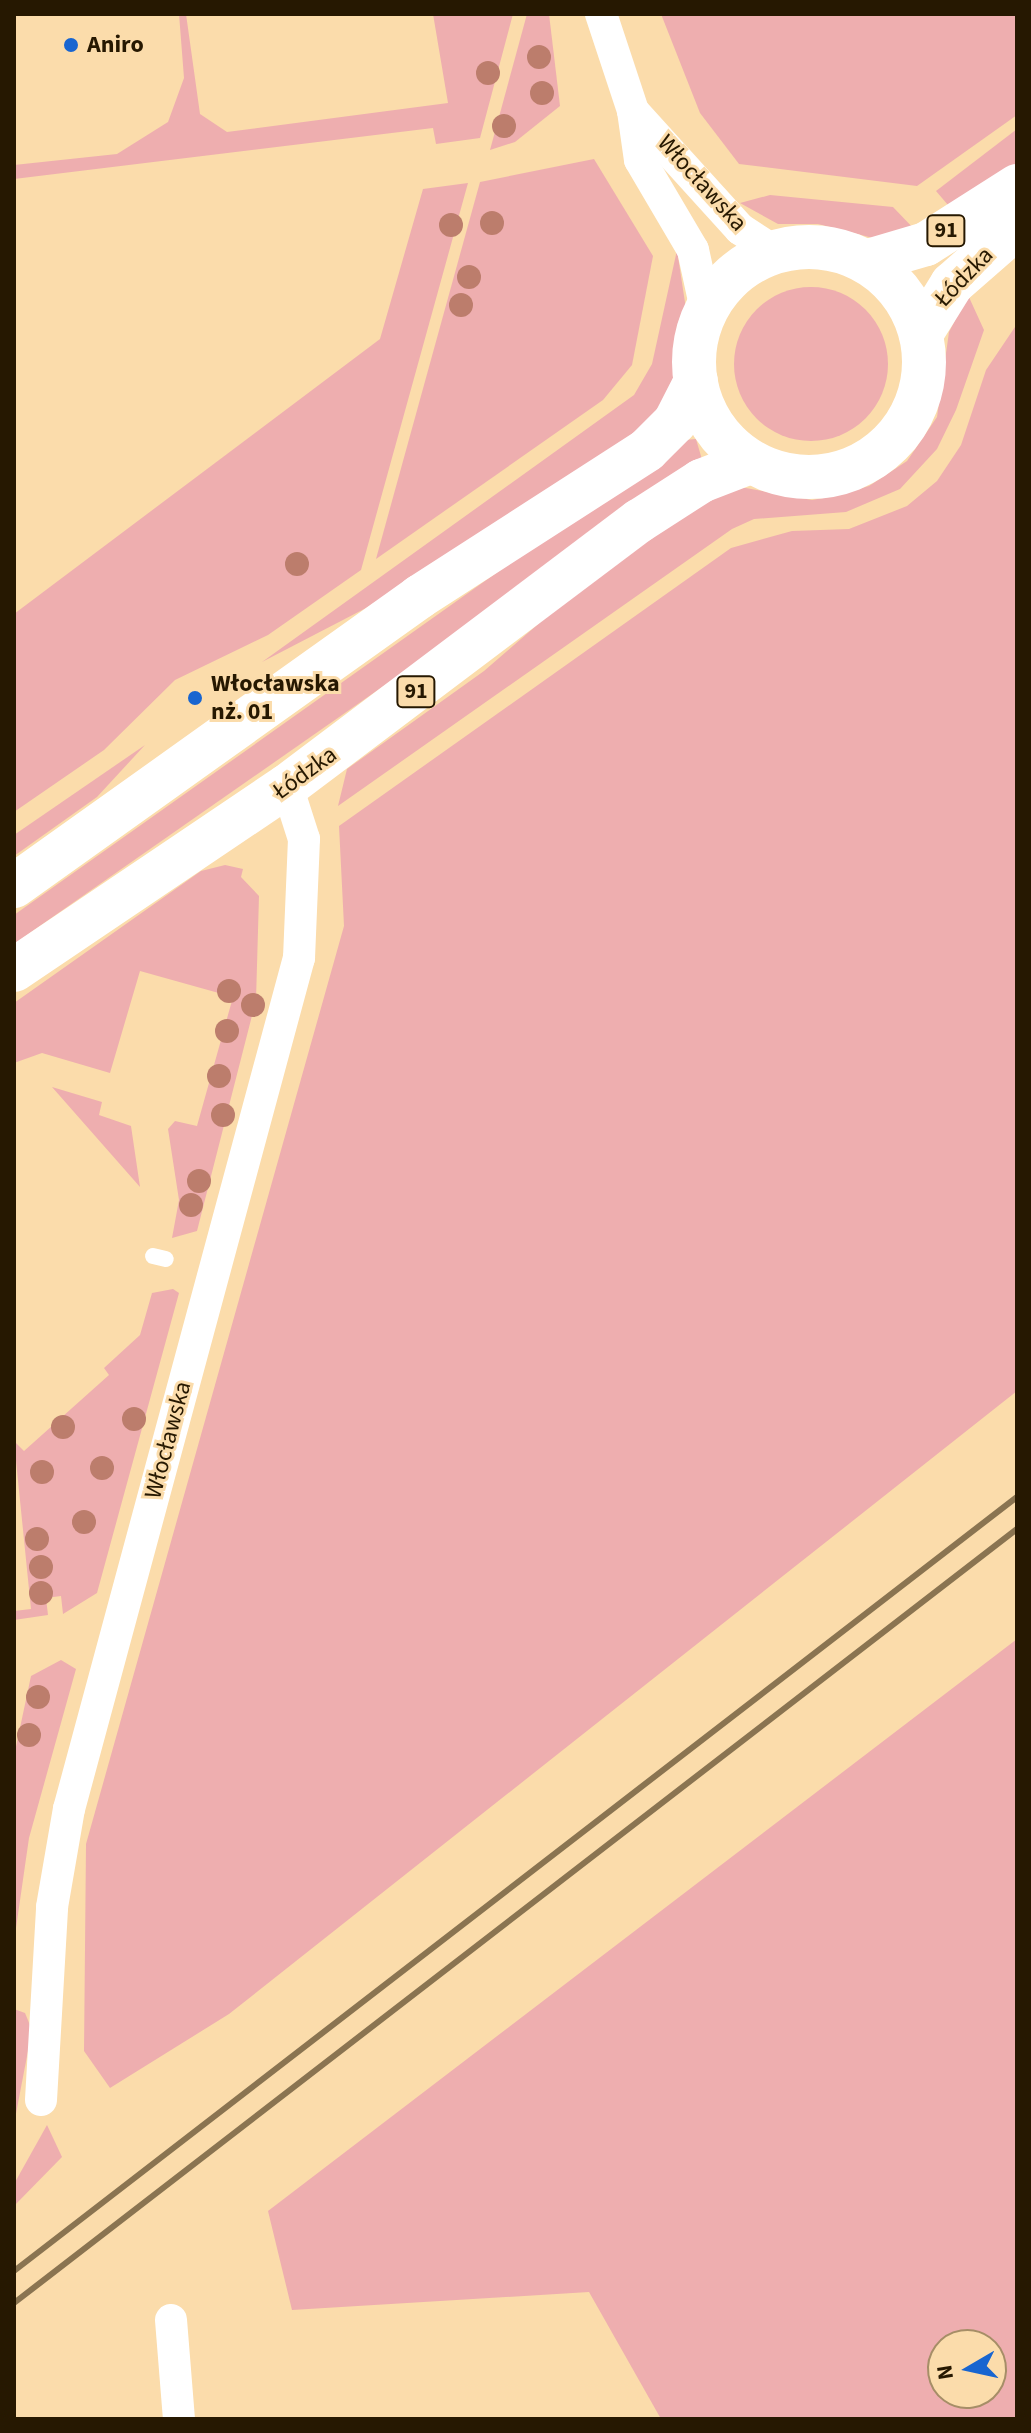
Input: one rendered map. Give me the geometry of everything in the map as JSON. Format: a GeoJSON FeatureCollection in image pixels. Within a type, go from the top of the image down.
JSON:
{"type":"FeatureCollection","features":[{"type":"Feature","properties":{"kind":"main road","name":"Łódzka"},"geometry":{"type":"LineString","coordinates":[[868,261],[926,244],[1017,186]]}},
{"type":"Feature","properties":{"kind":"main road","name":"Łódzka"},"geometry":{"type":"LineString","coordinates":[[921,334],[952,284],[1017,227]]}},
{"type":"Feature","properties":{"kind":"main road","name":"91"},"geometry":{"type":"LineString","coordinates":[[14,886],[419,597],[647,450],[675,422],[696,381],[707,314],[730,278],[774,251],[820,245],[868,261],[907,299],[921,334],[918,399],[890,444],[830,476],[781,476],[748,463],[714,430],[696,381]]}},
{"type":"Feature","properties":{"kind":"main road","name":"Łódzka"},"geometry":{"type":"LineString","coordinates":[[14,970],[287,786],[639,521],[701,481],[748,463]]}},
{"type":"Feature","properties":{"kind":"street","name":"Włocławska"},"geometry":{"type":"LineString","coordinates":[[601,14],[633,111],[640,160],[693,250],[707,314]]}},
{"type":"Feature","properties":{"kind":"street","name":"Włocławska"},"geometry":{"type":"LineString","coordinates":[[633,111],[740,229],[774,251]]}},
{"type":"Feature","properties":{"kind":"street","name":"Włocławska"},"geometry":{"type":"LineString","coordinates":[[41,2100],[52,1907],[69,1809],[299,958],[304,839],[287,786]]}},
{"type":"Feature","properties":{"kind":"street"},"geometry":{"type":"LineString","coordinates":[[171,2320],[179,2419]]}},
{"type":"Feature","properties":{"kind":"shaded area"},"geometry":{"type":"Polygon","coordinates":[[[179,14],[186,14],[200,114],[227,132],[448,103],[433,14],[513,14],[480,138],[436,144],[433,128],[14,179],[14,165],[117,154],[168,122],[184,78],[179,14]]]}},
{"type":"Feature","properties":{"kind":"shaded area"},"geometry":{"type":"Polygon","coordinates":[[[527,14],[549,14],[560,106],[515,142],[490,150],[527,14]]]}},
{"type":"Feature","properties":{"kind":"shaded area"},"geometry":{"type":"Polygon","coordinates":[[[661,14],[1017,14],[1017,115],[917,186],[739,164],[700,113],[661,14]]]}},
{"type":"Feature","properties":{"kind":"shaded area"},"geometry":{"type":"Polygon","coordinates":[[[1017,129],[1017,163],[954,212],[936,191],[1017,129]]]}},
{"type":"Feature","properties":{"kind":"shaded area"},"geometry":{"type":"Polygon","coordinates":[[[594,159],[653,256],[632,365],[603,400],[376,559],[480,182],[594,159]]]}},
{"type":"Feature","properties":{"kind":"shaded area"},"geometry":{"type":"Polygon","coordinates":[[[468,183],[361,570],[268,635],[175,680],[104,750],[14,812],[14,614],[380,339],[423,189],[468,183]]]}},
{"type":"Feature","properties":{"kind":"shaded area"},"geometry":{"type":"Polygon","coordinates":[[[770,195],[893,207],[917,232],[873,238],[818,224],[778,224],[740,203],[770,195]]]}},
{"type":"Feature","properties":{"kind":"shaded area"},"geometry":{"type":"Polygon","coordinates":[[[677,250],[686,309],[673,383],[656,420],[366,608],[262,662],[634,395],[652,364],[677,250]]]}},
{"type":"Feature","properties":{"kind":"shaded area"},"geometry":{"type":"Polygon","coordinates":[[[811,287],[840,293],[865,310],[882,335],[888,364],[882,393],[865,418],[840,435],[811,441],[782,435],[757,418],[740,393],[734,364],[740,335],[757,310],[782,293],[811,287]]]}},
{"type":"Feature","properties":{"kind":"shaded area"},"geometry":{"type":"Polygon","coordinates":[[[968,295],[984,330],[956,410],[937,449],[900,489],[846,512],[754,519],[732,529],[338,806],[347,769],[484,671],[605,566],[698,499],[740,487],[812,500],[835,496],[869,486],[907,461],[937,417],[949,332],[968,295]]]}},
{"type":"Feature","properties":{"kind":"shaded area"},"geometry":{"type":"Polygon","coordinates":[[[1017,324],[1017,1391],[229,2014],[110,2088],[84,2051],[86,1844],[344,926],[339,826],[731,548],[792,531],[849,529],[907,506],[937,481],[961,445],[986,370],[1017,324]]]}},
{"type":"Feature","properties":{"kind":"shaded area"},"geometry":{"type":"Polygon","coordinates":[[[696,439],[703,463],[14,944],[14,915],[684,440],[696,439]]]}},
{"type":"Feature","properties":{"kind":"shaded area"},"geometry":{"type":"Polygon","coordinates":[[[145,745],[97,797],[14,856],[14,835],[145,745]]]}},
{"type":"Feature","properties":{"kind":"shaded area"},"geometry":{"type":"Polygon","coordinates":[[[225,865],[243,869],[241,877],[259,896],[256,1000],[197,1231],[172,1238],[179,1200],[168,1129],[175,1121],[197,1126],[233,997],[140,971],[110,1073],[42,1053],[14,1063],[14,1003],[201,871],[225,865]]]}},
{"type":"Feature","properties":{"kind":"shaded area"},"geometry":{"type":"Polygon","coordinates":[[[52,1087],[102,1102],[99,1115],[131,1126],[140,1187],[52,1087]]]}},
{"type":"Feature","properties":{"kind":"shaded area"},"geometry":{"type":"Polygon","coordinates":[[[173,1289],[179,1293],[97,1593],[63,1614],[61,1596],[46,1598],[48,1615],[14,1620],[14,1611],[31,1609],[14,1441],[24,1451],[109,1375],[104,1368],[140,1335],[152,1293],[173,1289]]]}},
{"type":"Feature","properties":{"kind":"shaded area"},"geometry":{"type":"Polygon","coordinates":[[[1017,1639],[1017,2419],[661,2419],[589,2292],[292,2310],[268,2211],[1017,1639]]]}},
{"type":"Feature","properties":{"kind":"shaded area"},"geometry":{"type":"Polygon","coordinates":[[[61,1660],[76,1669],[29,1838],[14,1942],[14,1756],[31,1676],[61,1660]]]}},
{"type":"Feature","properties":{"kind":"shaded area"},"geometry":{"type":"Polygon","coordinates":[[[14,2009],[25,2013],[32,2030],[14,2124],[14,2009]]]}},
{"type":"Feature","properties":{"kind":"shaded area"},"geometry":{"type":"Polygon","coordinates":[[[47,2125],[62,2157],[14,2206],[14,2184],[47,2125]]]}},
{"type":"Feature","properties":{"kind":"railway"},"geometry":{"type":"LineString","coordinates":[[14,2271],[1017,1497]]}},
{"type":"Feature","properties":{"kind":"railway"},"geometry":{"type":"LineString","coordinates":[[14,2303],[1017,1529]]}},
{"type":"Feature","properties":{"kind":"place","name":"Aniro"},"geometry":{"type":"Point","coordinates":[71,45]}},
{"type":"Feature","properties":{"kind":"place","name":"Włocławska nż. 01"},"geometry":{"type":"Point","coordinates":[195,698]}}]}
